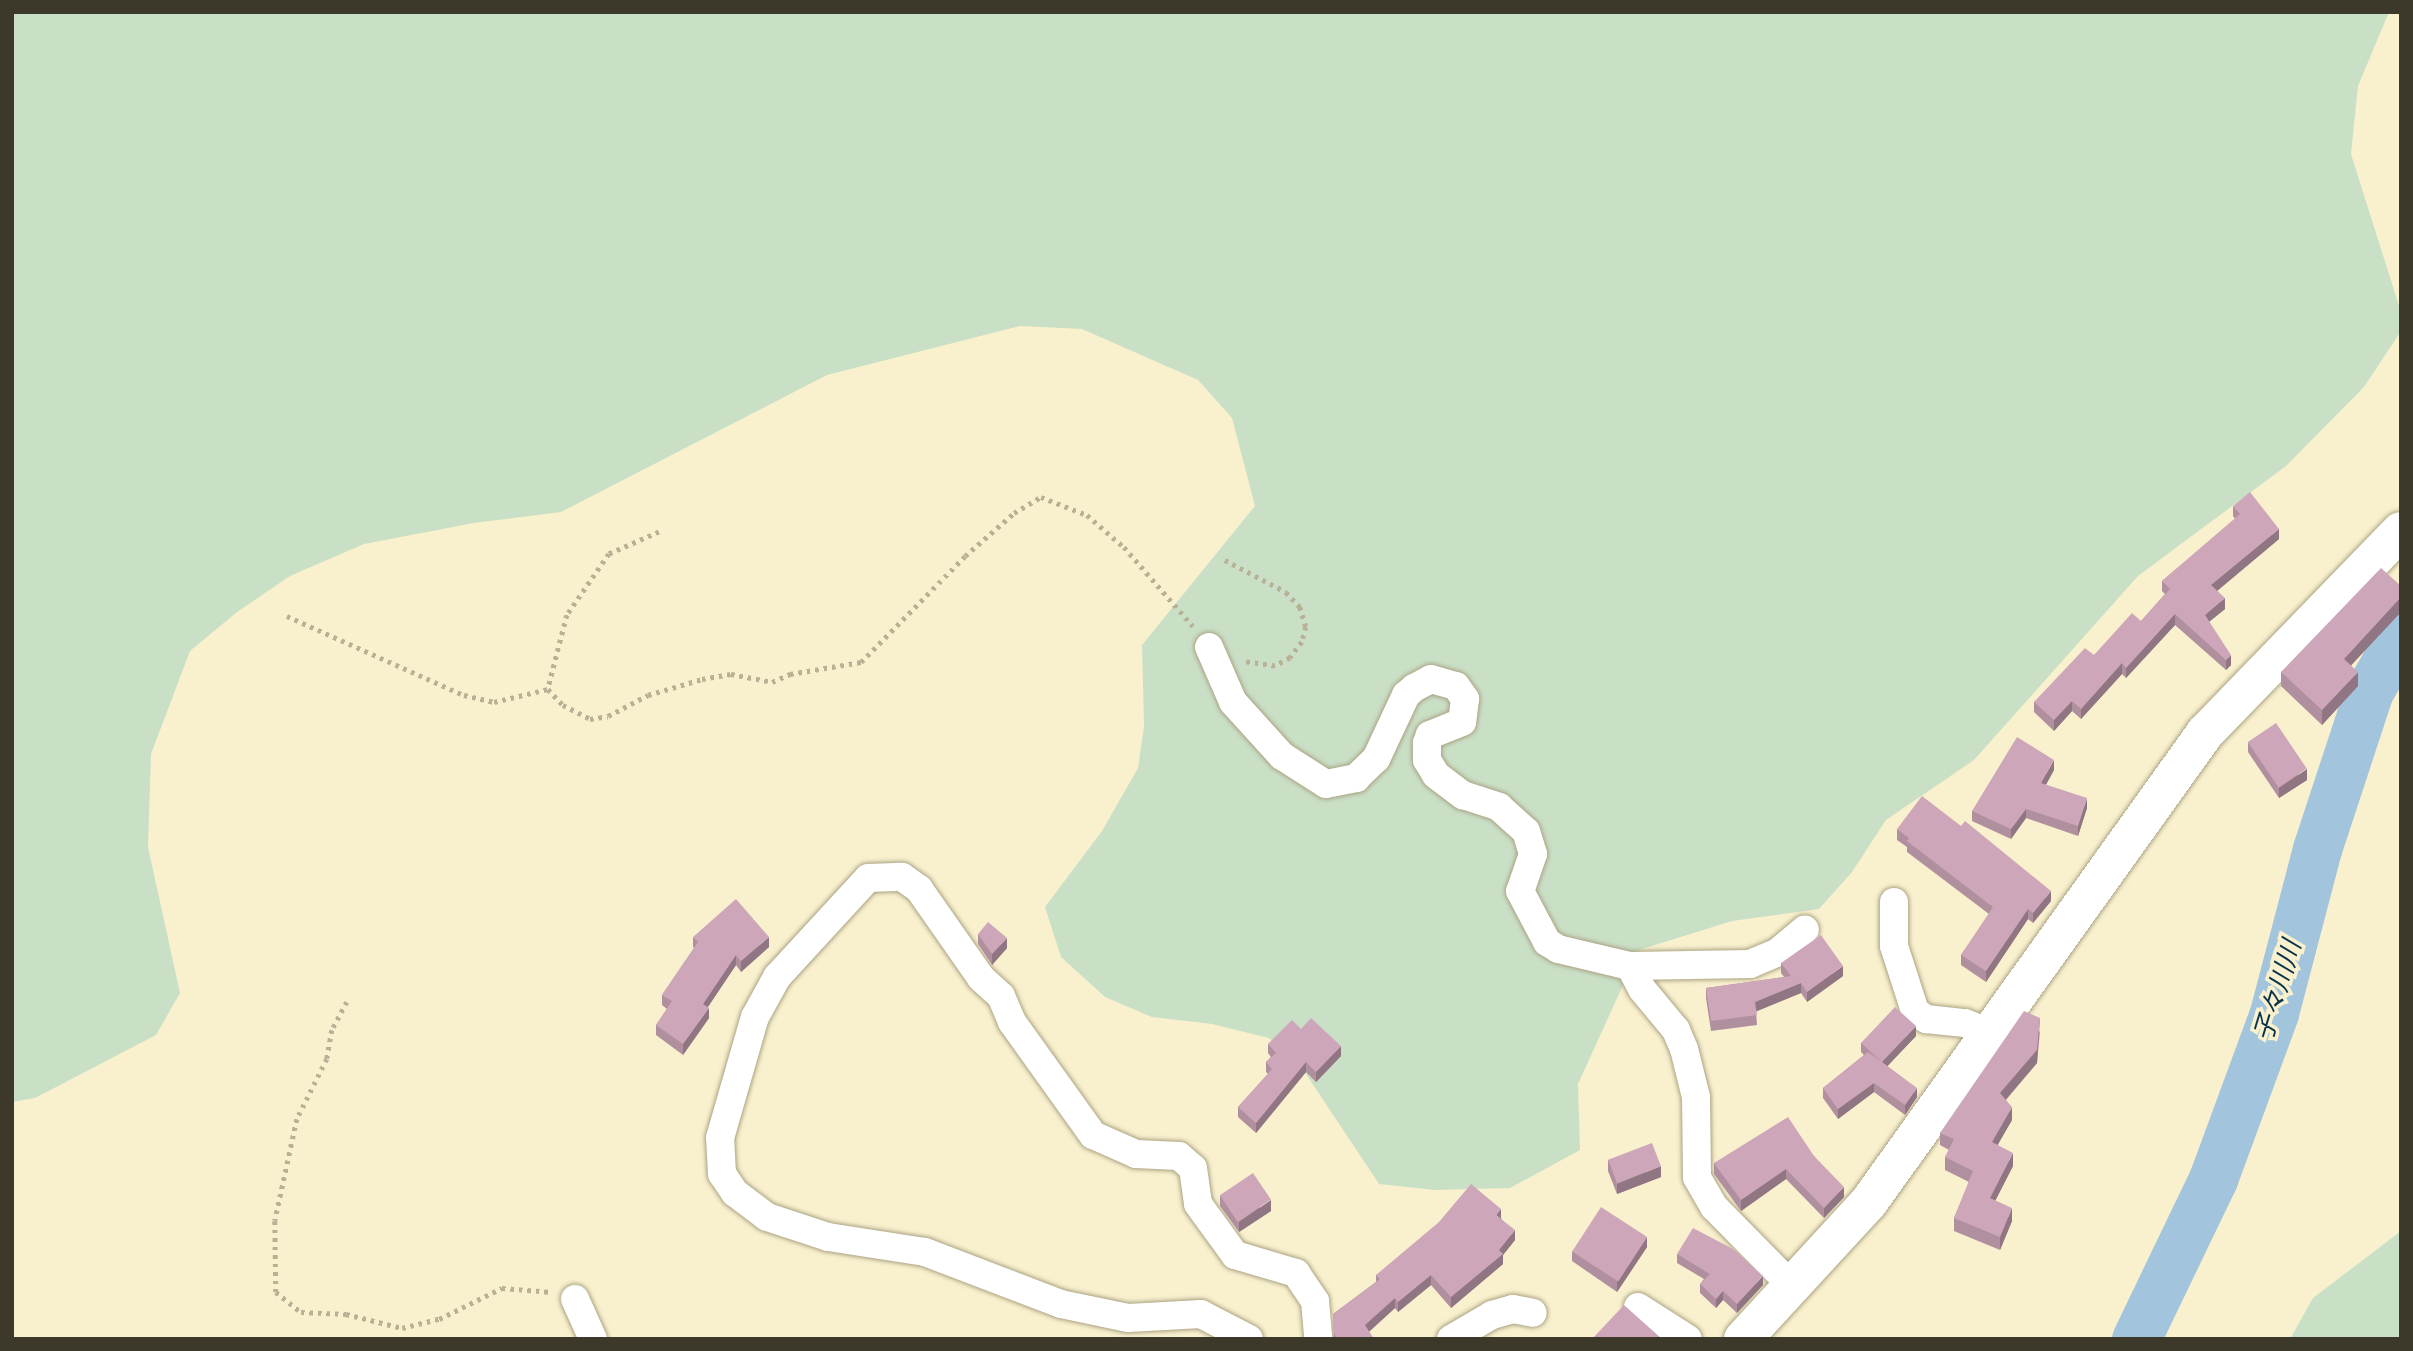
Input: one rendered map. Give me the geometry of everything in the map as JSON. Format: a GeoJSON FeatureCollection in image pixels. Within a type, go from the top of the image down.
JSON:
{"type":"FeatureCollection","features":[{"type":"Feature","properties":{"kind":"street"},"geometry":{"type":"LineString","coordinates":[[1743,1339],[1869,1202],[2205,733],[2401,531]]}},
{"type":"Feature","properties":{"kind":"street"},"geometry":{"type":"LineString","coordinates":[[1209,647],[1233,702],[1282,756],[1326,784],[1356,778],[1377,759],[1406,695],[1414,688],[1431,680],[1456,686],[1465,699],[1462,722],[1430,735],[1427,760],[1436,775],[1463,795],[1499,807],[1525,831],[1534,855],[1520,891],[1547,942],[1558,949],[1630,966],[1750,964],[1777,953],[1805,929]]}},
{"type":"Feature","properties":{"kind":"street"},"geometry":{"type":"LineString","coordinates":[[1249,1339],[1218,1319],[1201,1314],[1128,1318],[1061,1304],[925,1252],[828,1237],[767,1217],[735,1193],[722,1174],[720,1138],[755,1017],[777,977],[869,878],[902,877],[919,889],[981,978],[1001,996],[1012,1022],[1093,1135],[1136,1154],[1179,1156],[1193,1168],[1198,1204],[1235,1255],[1296,1273],[1315,1301],[1318,1339]]}},
{"type":"Feature","properties":{"kind":"street"},"geometry":{"type":"LineString","coordinates":[[1894,902],[1894,946],[1916,1012],[1926,1019],[1965,1023],[1991,1033]]}},
{"type":"Feature","properties":{"kind":"street"},"geometry":{"type":"LineString","coordinates":[[1630,966],[1642,989],[1676,1030],[1684,1049],[1696,1097],[1697,1177],[1714,1207],[1791,1286]]}},
{"type":"Feature","properties":{"kind":"street"},"geometry":{"type":"LineString","coordinates":[[575,1299],[593,1339]]}},
{"type":"Feature","properties":{"kind":"street"},"geometry":{"type":"LineString","coordinates":[[1638,1307],[1688,1339]]}},
{"type":"Feature","properties":{"kind":"street"},"geometry":{"type":"LineString","coordinates":[[1451,1339],[1492,1315],[1513,1309],[1533,1313]]}},
{"type":"Feature","properties":{"kind":"path"},"geometry":{"type":"LineString","coordinates":[[548,688],[563,705],[590,719],[608,716],[648,695],[702,679],[731,674],[772,682],[790,674],[861,662],[965,556],[1014,513],[1041,497],[1087,515],[1124,547],[1209,647],[1256,665],[1275,666],[1296,650],[1306,626],[1300,607],[1286,592],[1224,560]]}},
{"type":"Feature","properties":{"kind":"path"},"geometry":{"type":"LineString","coordinates":[[548,688],[567,615],[589,581],[609,554],[659,532]]}},
{"type":"Feature","properties":{"kind":"path"},"geometry":{"type":"LineString","coordinates":[[287,616],[464,695],[494,702],[548,688]]}},
{"type":"Feature","properties":{"kind":"path"},"geometry":{"type":"LineString","coordinates":[[347,1002],[332,1030],[327,1059],[297,1119],[275,1222],[276,1292],[300,1311],[346,1314],[402,1328],[439,1319],[502,1288],[555,1292],[575,1299]]}},
{"type":"Feature","properties":{"kind":"green space"},"geometry":{"type":"Polygon","coordinates":[[[12,12],[2389,12],[2358,86],[2351,154],[2401,312],[2401,331],[2364,387],[2286,466],[2138,576],[1974,760],[1886,820],[1852,872],[1819,909],[1732,921],[1639,950],[1578,1084],[1580,1150],[1510,1188],[1435,1190],[1379,1184],[1302,1068],[1269,1038],[1212,1024],[1152,1017],[1105,997],[1061,957],[1045,907],[1102,831],[1138,768],[1144,726],[1142,645],[1255,506],[1232,418],[1198,380],[1082,329],[1020,326],[827,375],[561,512],[474,523],[364,544],[290,576],[237,612],[190,651],[151,754],[148,847],[180,993],[156,1035],[35,1098],[12,1102],[12,12]]]}},
{"type":"Feature","properties":{"kind":"green space"},"geometry":{"type":"Polygon","coordinates":[[[2401,1231],[2401,1339],[2290,1339],[2313,1298],[2401,1231]]]}},
{"type":"Feature","properties":{"kind":"building"},"geometry":{"type":"Polygon","coordinates":[[[2250,492],[2279,529],[2211,585],[2225,598],[2205,615],[2231,655],[2226,660],[2175,614],[2126,668],[2122,663],[2081,709],[2072,701],[2054,720],[2034,702],[2085,648],[2094,655],[2132,613],[2141,621],[2170,589],[2162,581],[2240,514],[2233,506],[2250,492]]]}},
{"type":"Feature","properties":{"kind":"building"},"geometry":{"type":"Polygon","coordinates":[[[2381,568],[2401,586],[2401,597],[2344,659],[2358,672],[2322,710],[2281,672],[2381,568]]]}},
{"type":"Feature","properties":{"kind":"building"},"geometry":{"type":"Polygon","coordinates":[[[2276,723],[2307,769],[2279,788],[2248,742],[2276,723]]]}},
{"type":"Feature","properties":{"kind":"building"},"geometry":{"type":"Polygon","coordinates":[[[2017,737],[2054,760],[2041,783],[2087,798],[2078,826],[2026,809],[2011,829],[1972,811],[2017,737]]]}},
{"type":"Feature","properties":{"kind":"building"},"geometry":{"type":"Polygon","coordinates":[[[1922,796],[1961,826],[1965,821],[2051,891],[2033,913],[2028,909],[1986,971],[1961,955],[1993,907],[1907,841],[1909,838],[1897,829],[1922,796]]]}},
{"type":"Feature","properties":{"kind":"building"},"geometry":{"type":"Polygon","coordinates":[[[736,899],[769,937],[741,961],[736,955],[703,1004],[709,1008],[683,1044],[656,1025],[672,1001],[662,995],[698,942],[693,937],[736,899]]]}},
{"type":"Feature","properties":{"kind":"building"},"geometry":{"type":"Polygon","coordinates":[[[988,922],[1007,938],[992,954],[978,934],[988,922]]]}},
{"type":"Feature","properties":{"kind":"building"},"geometry":{"type":"Polygon","coordinates":[[[1821,935],[1843,966],[1807,992],[1801,983],[1755,1002],[1757,1015],[1711,1021],[1706,988],[1791,976],[1781,963],[1821,935]]]}},
{"type":"Feature","properties":{"kind":"building"},"geometry":{"type":"Polygon","coordinates":[[[1895,1007],[1916,1026],[1882,1062],[1917,1088],[1905,1105],[1874,1083],[1838,1109],[1823,1088],[1868,1052],[1881,1061],[1861,1043],[1895,1007]]]}},
{"type":"Feature","properties":{"kind":"building"},"geometry":{"type":"Polygon","coordinates":[[[2024,1011],[2040,1018],[2037,1050],[2000,1093],[2012,1107],[1992,1142],[2013,1153],[1990,1198],[2012,1208],[2000,1237],[1954,1218],[1973,1171],[1945,1157],[1954,1139],[1940,1133],[2024,1011]]]}},
{"type":"Feature","properties":{"kind":"building"},"geometry":{"type":"Polygon","coordinates":[[[1311,1018],[1341,1046],[1316,1072],[1306,1062],[1256,1123],[1238,1107],[1272,1069],[1266,1062],[1276,1053],[1268,1044],[1292,1020],[1301,1029],[1311,1018]]]}},
{"type":"Feature","properties":{"kind":"building"},"geometry":{"type":"Polygon","coordinates":[[[1788,1117],[1814,1156],[1844,1187],[1824,1208],[1786,1169],[1741,1200],[1714,1163],[1788,1117]]]}},
{"type":"Feature","properties":{"kind":"building"},"geometry":{"type":"Polygon","coordinates":[[[1652,1143],[1661,1166],[1617,1183],[1608,1160],[1652,1143]]]}},
{"type":"Feature","properties":{"kind":"building"},"geometry":{"type":"Polygon","coordinates":[[[1253,1173],[1271,1200],[1238,1222],[1220,1195],[1253,1173]]]}},
{"type":"Feature","properties":{"kind":"building"},"geometry":{"type":"Polygon","coordinates":[[[1471,1184],[1501,1209],[1496,1215],[1515,1230],[1499,1250],[1503,1254],[1451,1297],[1431,1275],[1398,1302],[1395,1298],[1365,1325],[1374,1339],[1337,1339],[1333,1314],[1380,1279],[1376,1275],[1439,1222],[1471,1184]]]}},
{"type":"Feature","properties":{"kind":"building"},"geometry":{"type":"Polygon","coordinates":[[[1601,1207],[1647,1237],[1618,1281],[1572,1251],[1601,1207]]]}},
{"type":"Feature","properties":{"kind":"building"},"geometry":{"type":"Polygon","coordinates":[[[1693,1228],[1733,1249],[1763,1276],[1737,1304],[1723,1291],[1716,1299],[1700,1284],[1710,1274],[1677,1254],[1693,1228]]]}},
{"type":"Feature","properties":{"kind":"building"},"geometry":{"type":"Polygon","coordinates":[[[1624,1305],[1662,1339],[1592,1339],[1624,1305]]]}},
{"type":"Feature","properties":{"kind":"waterway","name":"子々川川"},"geometry":{"type":"LineString","coordinates":[[2136,1339],[2213,1179],[2274,1013],[2317,849],[2369,691],[2401,636]]}}]}
